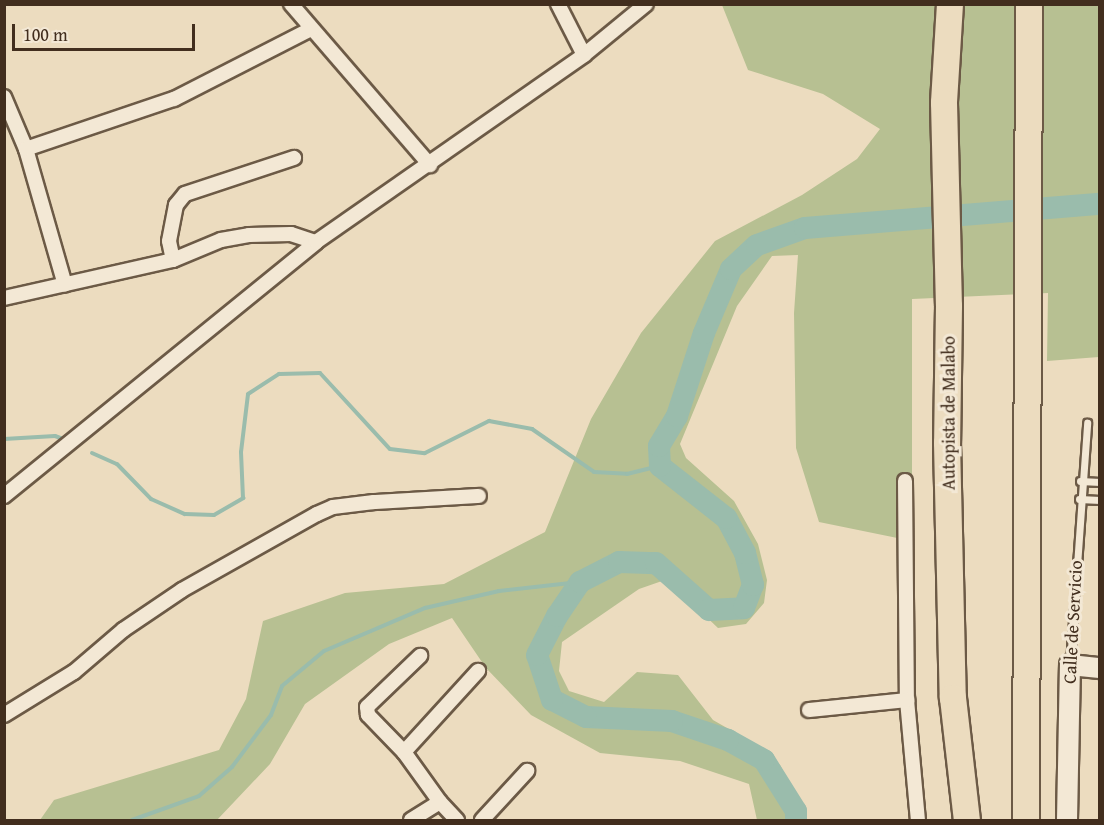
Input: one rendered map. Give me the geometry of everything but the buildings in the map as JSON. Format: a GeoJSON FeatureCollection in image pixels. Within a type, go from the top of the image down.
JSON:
{"type":"FeatureCollection","features":[{"type":"Feature","properties":{"kind":"highway","name":"Autopista de Malabo"},"geometry":{"type":"LineString","coordinates":[[950,4],[944,103],[949,306],[947,443],[953,698],[967,820]]}},
{"type":"Feature","properties":{"kind":"highway"},"geometry":{"type":"LineString","coordinates":[[1026,820],[1030,304],[1029,4]]}},
{"type":"Feature","properties":{"kind":"street"},"geometry":{"type":"LineString","coordinates":[[291,4],[430,165]]}},
{"type":"Feature","properties":{"kind":"street"},"geometry":{"type":"LineString","coordinates":[[558,4],[584,55]]}},
{"type":"Feature","properties":{"kind":"street"},"geometry":{"type":"LineString","coordinates":[[4,496],[316,242],[430,165],[584,55],[646,4]]}},
{"type":"Feature","properties":{"kind":"street"},"geometry":{"type":"LineString","coordinates":[[26,149],[174,99],[311,29]]}},
{"type":"Feature","properties":{"kind":"street"},"geometry":{"type":"LineString","coordinates":[[4,97],[26,149],[65,285]]}},
{"type":"Feature","properties":{"kind":"street"},"geometry":{"type":"LineString","coordinates":[[173,260],[169,241],[176,205],[185,194],[294,158]]}},
{"type":"Feature","properties":{"kind":"street"},"geometry":{"type":"LineString","coordinates":[[4,298],[173,260],[221,240],[249,235],[291,234],[316,242]]}},
{"type":"Feature","properties":{"kind":"street"},"geometry":{"type":"LineString","coordinates":[[905,481],[907,700],[918,820]]}},
{"type":"Feature","properties":{"kind":"street"},"geometry":{"type":"LineString","coordinates":[[5,715],[41,695],[123,630],[182,590],[317,514],[333,507],[374,502],[479,496]]}},
{"type":"Feature","properties":{"kind":"street"},"geometry":{"type":"LineString","coordinates":[[420,656],[367,707],[368,715],[404,752],[440,802],[457,820]]}},
{"type":"Feature","properties":{"kind":"street"},"geometry":{"type":"LineString","coordinates":[[1070,665],[1100,668]]}},
{"type":"Feature","properties":{"kind":"street","name":"Calle de Servicio"},"geometry":{"type":"LineString","coordinates":[[1067,820],[1070,665]]}},
{"type":"Feature","properties":{"kind":"street"},"geometry":{"type":"LineString","coordinates":[[404,752],[478,671]]}},
{"type":"Feature","properties":{"kind":"street"},"geometry":{"type":"LineString","coordinates":[[809,710],[907,700]]}},
{"type":"Feature","properties":{"kind":"street"},"geometry":{"type":"LineString","coordinates":[[482,820],[527,771]]}},
{"type":"Feature","properties":{"kind":"street"},"geometry":{"type":"LineString","coordinates":[[411,820],[440,802]]}},
{"type":"Feature","properties":{"kind":"lane","name":"Calle de Servicio"},"geometry":{"type":"LineString","coordinates":[[1070,665],[1080,481],[1087,423]]}},
{"type":"Feature","properties":{"kind":"lane"},"geometry":{"type":"LineString","coordinates":[[1080,481],[1100,482]]}},
{"type":"Feature","properties":{"kind":"lane"},"geometry":{"type":"LineString","coordinates":[[1079,499],[1100,500]]}},
{"type":"Feature","properties":{"kind":"green space"},"geometry":{"type":"Polygon","coordinates":[[[722,5],[1099,5],[1099,357],[1047,361],[1048,293],[912,299],[912,541],[819,522],[796,448],[794,313],[798,255],[772,256],[737,306],[680,444],[686,458],[734,501],[758,544],[767,580],[764,603],[746,624],[718,628],[679,591],[662,581],[639,589],[562,642],[559,671],[569,691],[604,702],[637,672],[678,675],[713,720],[755,744],[780,765],[800,803],[801,820],[757,820],[749,784],[680,761],[600,753],[531,715],[486,668],[452,618],[389,644],[305,704],[270,764],[217,820],[40,820],[54,800],[219,750],[246,699],[263,621],[345,593],[444,584],[545,532],[591,419],[641,333],[715,241],[802,195],[857,159],[880,129],[823,94],[748,70],[722,5]]]}},
{"type":"Feature","properties":{"kind":"waterway"},"geometry":{"type":"LineString","coordinates":[[796,820],[796,811],[764,760],[728,740],[672,721],[586,717],[552,700],[537,655],[557,616],[580,582],[619,562],[656,563],[709,610],[744,608],[753,585],[745,553],[726,518],[660,466],[659,446],[677,416],[704,333],[731,269],[757,245],[805,228],[1100,204]]}},
{"type":"Feature","properties":{"kind":"waterway"},"geometry":{"type":"LineString","coordinates":[[92,453],[117,464],[151,499],[185,514],[214,515],[243,498],[241,452],[248,394],[279,374],[320,373],[390,449],[425,453],[489,421],[532,429],[594,472],[627,474],[660,466]]}},
{"type":"Feature","properties":{"kind":"waterway"},"geometry":{"type":"LineString","coordinates":[[4,439],[55,436],[66,440]]}},
{"type":"Feature","properties":{"kind":"waterway"},"geometry":{"type":"LineString","coordinates":[[132,820],[199,796],[232,767],[271,715],[282,686],[324,651],[425,608],[499,591],[580,582]]}}]}
